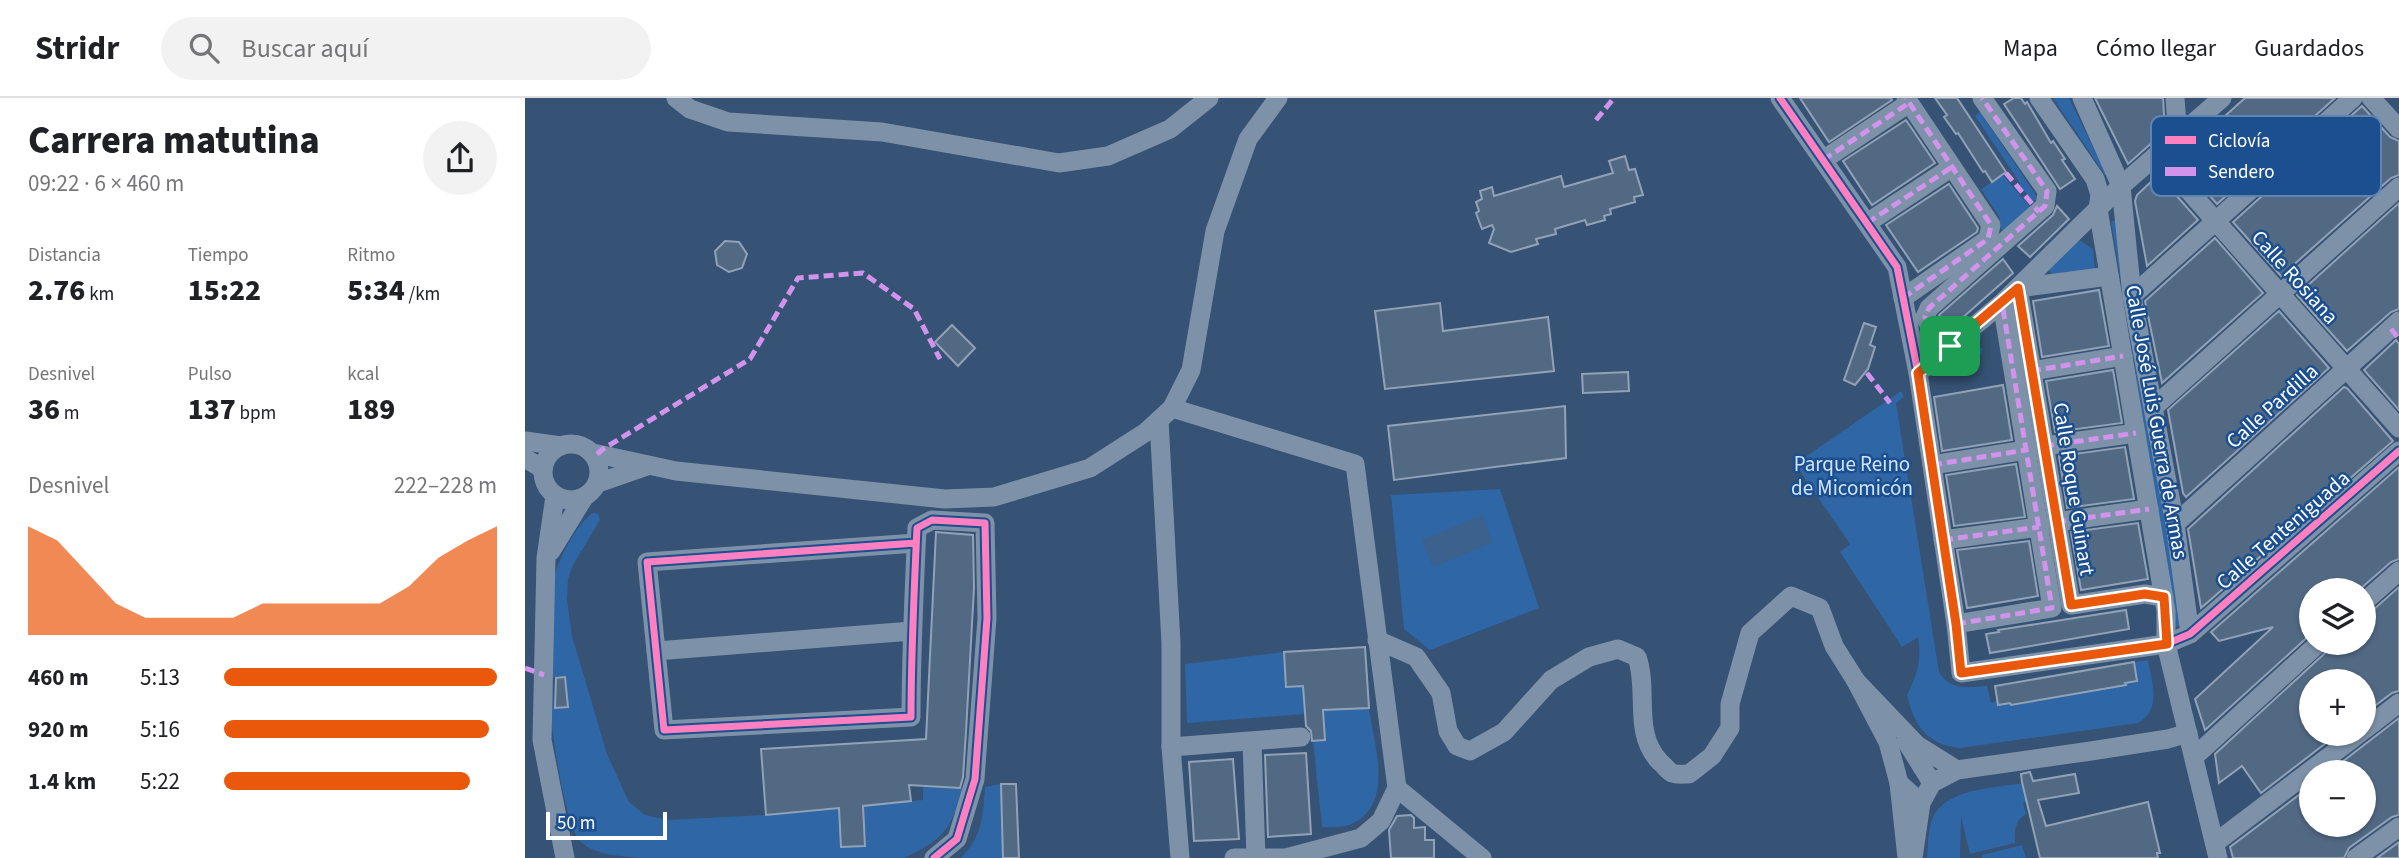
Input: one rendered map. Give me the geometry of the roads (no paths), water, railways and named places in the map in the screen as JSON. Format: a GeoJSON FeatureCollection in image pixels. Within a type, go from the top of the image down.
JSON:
{"type":"FeatureCollection","features":[{"type":"Feature","properties":{"kind":"street"},"geometry":{"type":"LineString","coordinates":[[676,98],[690,109],[728,122],[882,132],[1059,163],[1108,156],[1170,129],[1209,98]]}},
{"type":"Feature","properties":{"kind":"street"},"geometry":{"type":"LineString","coordinates":[[525,441],[561,446],[577,444],[593,453],[676,471],[945,499],[994,497],[1090,468],[1146,432],[1165,414],[1191,370],[1215,230],[1248,139],[1278,98]]}},
{"type":"Feature","properties":{"kind":"street"},"geometry":{"type":"LineString","coordinates":[[1780,98],[1897,267],[1918,373],[1956,624],[2052,608],[2048,525],[2035,448],[2002,303]]}},
{"type":"Feature","properties":{"kind":"street","name":"Calle José Luis Guerra de Armas"},"geometry":{"type":"LineString","coordinates":[[2039,98],[2095,180],[2100,195],[2098,209],[2164,597],[2167,644],[2216,851]]}},
{"type":"Feature","properties":{"kind":"street"},"geometry":{"type":"LineString","coordinates":[[2082,98],[2121,186],[2133,296],[2175,524],[2190,634]]}},
{"type":"Feature","properties":{"kind":"street"},"geometry":{"type":"LineString","coordinates":[[2175,98],[2176,116]]}},
{"type":"Feature","properties":{"kind":"street"},"geometry":{"type":"LineString","coordinates":[[2202,116],[2222,98]]}},
{"type":"Feature","properties":{"kind":"street"},"geometry":{"type":"LineString","coordinates":[[2333,116],[2353,98]]}},
{"type":"Feature","properties":{"kind":"street"},"geometry":{"type":"LineString","coordinates":[[1950,346],[1931,328],[1925,317],[1929,309],[2045,206],[2047,191],[1985,99]]}},
{"type":"Feature","properties":{"kind":"street"},"geometry":{"type":"LineString","coordinates":[[2375,99],[2399,129]]}},
{"type":"Feature","properties":{"kind":"street"},"geometry":{"type":"LineString","coordinates":[[1823,160],[1907,100],[1990,225],[1988,239],[1903,298]]}},
{"type":"Feature","properties":{"kind":"street"},"geometry":{"type":"LineString","coordinates":[[1918,373],[2002,303],[2121,186],[2151,162]]}},
{"type":"Feature","properties":{"kind":"street"},"geometry":{"type":"LineString","coordinates":[[1867,223],[1952,167]]}},
{"type":"Feature","properties":{"kind":"street"},"geometry":{"type":"LineString","coordinates":[[2154,407],[2399,187]]}},
{"type":"Feature","properties":{"kind":"street","name":"Calle Rosiana"},"geometry":{"type":"LineString","coordinates":[[2193,196],[2399,428]]}},
{"type":"Feature","properties":{"kind":"street"},"geometry":{"type":"LineString","coordinates":[[2133,296],[2244,196]]}},
{"type":"Feature","properties":{"kind":"street"},"geometry":{"type":"LineString","coordinates":[[2018,288],[2109,276]]}},
{"type":"Feature","properties":{"kind":"street","name":"Calle Roque Guinart"},"geometry":{"type":"LineString","coordinates":[[2018,288],[2031,371],[2035,448]]}},
{"type":"Feature","properties":{"kind":"street","name":"Calle Pardilla"},"geometry":{"type":"LineString","coordinates":[[2175,524],[2346,370],[2396,330]]}},
{"type":"Feature","properties":{"kind":"street"},"geometry":{"type":"LineString","coordinates":[[2031,371],[2123,356]]}},
{"type":"Feature","properties":{"kind":"street"},"geometry":{"type":"LineString","coordinates":[[1165,414],[1355,464],[1397,788],[1381,821],[1361,838],[1286,858],[1234,858]]}},
{"type":"Feature","properties":{"kind":"street"},"geometry":{"type":"LineString","coordinates":[[1165,414],[1171,747],[1179,858]]}},
{"type":"Feature","properties":{"kind":"street"},"geometry":{"type":"LineString","coordinates":[[1932,465],[2136,433]]}},
{"type":"Feature","properties":{"kind":"street"},"geometry":{"type":"LineString","coordinates":[[561,446],[549,455],[543,469],[545,484],[555,496],[564,500],[583,499]]}},
{"type":"Feature","properties":{"kind":"street","name":"Calle Tenteniguada"},"geometry":{"type":"LineString","coordinates":[[1956,624],[1961,673],[2167,644],[2190,634],[2399,452]]}},
{"type":"Feature","properties":{"kind":"street"},"geometry":{"type":"LineString","coordinates":[[546,558],[583,499],[598,483],[599,467],[593,453]]}},
{"type":"Feature","properties":{"kind":"street"},"geometry":{"type":"LineString","coordinates":[[525,458],[543,469]]}},
{"type":"Feature","properties":{"kind":"street"},"geometry":{"type":"LineString","coordinates":[[598,483],[649,465]]}},
{"type":"Feature","properties":{"kind":"street"},"geometry":{"type":"LineString","coordinates":[[555,496],[546,558],[543,740],[565,858]]}},
{"type":"Feature","properties":{"kind":"street"},"geometry":{"type":"LineString","coordinates":[[1943,540],[2149,509]]}},
{"type":"Feature","properties":{"kind":"street"},"geometry":{"type":"LineString","coordinates":[[916,543],[647,562],[664,730],[911,717],[912,631],[916,543],[916,528],[932,520],[985,523],[987,618],[975,779],[957,839],[934,858]]}},
{"type":"Feature","properties":{"kind":"street","name":"Calle Roque Guinart"},"geometry":{"type":"LineString","coordinates":[[2048,525],[2071,605],[2145,594],[2164,597]]}},
{"type":"Feature","properties":{"kind":"street"},"geometry":{"type":"LineString","coordinates":[[2376,592],[2399,571]]}},
{"type":"Feature","properties":{"kind":"street"},"geometry":{"type":"LineString","coordinates":[[1377,640],[1416,657],[1441,693],[1448,731],[1457,746],[1470,751],[1504,732],[1551,680],[1589,657],[1618,649],[1637,657],[1642,669],[1642,718],[1652,754],[1671,773],[1689,774],[1712,757],[1730,728],[1730,704],[1751,633],[1791,596],[1820,608],[1834,646],[1888,742],[1899,783],[1907,858]]}},
{"type":"Feature","properties":{"kind":"street"},"geometry":{"type":"LineString","coordinates":[[656,651],[912,631]]}},
{"type":"Feature","properties":{"kind":"street"},"geometry":{"type":"LineString","coordinates":[[2194,757],[2306,655]]}},
{"type":"Feature","properties":{"kind":"street"},"geometry":{"type":"LineString","coordinates":[[1856,681],[1917,746],[1957,770]]}},
{"type":"Feature","properties":{"kind":"street"},"geometry":{"type":"LineString","coordinates":[[2376,721],[2399,704]]}},
{"type":"Feature","properties":{"kind":"street"},"geometry":{"type":"LineString","coordinates":[[1892,719],[1932,783]]}},
{"type":"Feature","properties":{"kind":"street"},"geometry":{"type":"LineString","coordinates":[[1913,858],[1921,803],[1932,783],[1957,770],[2168,739],[2188,733]]}},
{"type":"Feature","properties":{"kind":"street"},"geometry":{"type":"LineString","coordinates":[[1171,747],[1301,737]]}},
{"type":"Feature","properties":{"kind":"street"},"geometry":{"type":"LineString","coordinates":[[1252,742],[1256,857]]}},
{"type":"Feature","properties":{"kind":"street"},"geometry":{"type":"LineString","coordinates":[[2216,851],[2344,746]]}},
{"type":"Feature","properties":{"kind":"street"},"geometry":{"type":"LineString","coordinates":[[1899,783],[1921,803]]}},
{"type":"Feature","properties":{"kind":"street"},"geometry":{"type":"LineString","coordinates":[[1397,788],[1482,858]]}},
{"type":"Feature","properties":{"kind":"street"},"geometry":{"type":"LineString","coordinates":[[2356,858],[2399,827]]}},
{"type":"Feature","properties":{"kind":"park label","name":"Parque Reino de Micomicón"},"geometry":{"type":"Point","coordinates":[1852,476]}}]}
